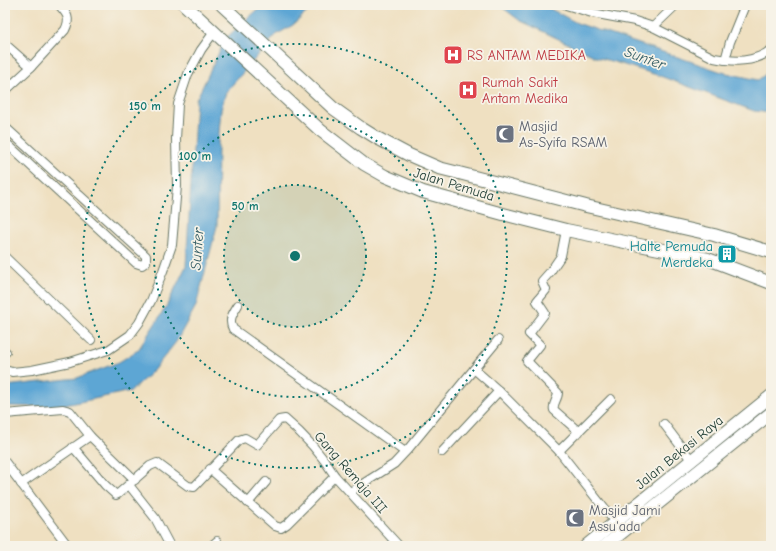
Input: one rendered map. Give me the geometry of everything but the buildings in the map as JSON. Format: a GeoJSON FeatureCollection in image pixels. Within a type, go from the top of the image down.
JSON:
{"type":"FeatureCollection","features":[{"type":"Feature","properties":{"kind":"main road","name":"Jalan Pemuda"},"geometry":{"type":"LineString","coordinates":[[185,5],[320,130],[364,164],[385,176],[423,192],[566,230],[695,256],[771,283]]}},
{"type":"Feature","properties":{"kind":"main road","name":"Jalan Pemuda"},"geometry":{"type":"LineString","coordinates":[[230,10],[333,108],[377,138],[409,155],[439,168],[586,206],[714,235],[771,252]]}},
{"type":"Feature","properties":{"kind":"main road"},"geometry":{"type":"LineString","coordinates":[[749,274],[771,292]]}},
{"type":"Feature","properties":{"kind":"main road","name":"Jalan Bekasi Raya"},"geometry":{"type":"LineString","coordinates":[[586,546],[771,396]]}},
{"type":"Feature","properties":{"kind":"main road","name":"Jalan Bekasi Raya"},"geometry":{"type":"LineString","coordinates":[[605,546],[771,413]]}},
{"type":"Feature","properties":{"kind":"main road"},"geometry":{"type":"LineString","coordinates":[[731,429],[738,439]]}},
{"type":"Feature","properties":{"kind":"street"},"geometry":{"type":"LineString","coordinates":[[5,91],[31,67],[65,30],[68,24],[68,18],[59,5]]}},
{"type":"Feature","properties":{"kind":"street"},"geometry":{"type":"LineString","coordinates":[[566,5],[592,13],[635,21],[653,27],[714,58],[725,60],[751,60],[764,56],[771,50]]}},
{"type":"Feature","properties":{"kind":"street"},"geometry":{"type":"LineString","coordinates":[[653,27],[676,5]]}},
{"type":"Feature","properties":{"kind":"street"},"geometry":{"type":"LineString","coordinates":[[725,60],[730,42],[745,5]]}},
{"type":"Feature","properties":{"kind":"street"},"geometry":{"type":"LineString","coordinates":[[5,370],[12,372],[32,370],[70,362],[108,350],[130,335],[139,323],[151,301],[172,245],[177,186],[176,139],[178,104],[188,74],[201,50],[217,34]]}},
{"type":"Feature","properties":{"kind":"street"},"geometry":{"type":"LineString","coordinates":[[5,44],[31,67]]}},
{"type":"Feature","properties":{"kind":"street"},"geometry":{"type":"LineString","coordinates":[[5,127],[146,256],[146,262],[142,265],[136,263],[5,142]]}},
{"type":"Feature","properties":{"kind":"street"},"geometry":{"type":"LineString","coordinates":[[566,230],[560,256],[550,272],[542,281],[546,290],[537,301],[545,313],[529,334],[540,345],[527,362],[558,393],[554,410],[579,432]]}},
{"type":"Feature","properties":{"kind":"street"},"geometry":{"type":"LineString","coordinates":[[5,257],[91,340]]}},
{"type":"Feature","properties":{"kind":"street"},"geometry":{"type":"LineString","coordinates":[[238,305],[230,319],[230,324],[233,329],[405,452]]}},
{"type":"Feature","properties":{"kind":"street"},"geometry":{"type":"LineString","coordinates":[[350,492],[394,464],[498,340]]}},
{"type":"Feature","properties":{"kind":"street"},"geometry":{"type":"LineString","coordinates":[[474,369],[499,391],[559,451],[615,522]]}},
{"type":"Feature","properties":{"kind":"street"},"geometry":{"type":"LineString","coordinates":[[442,452],[499,391]]}},
{"type":"Feature","properties":{"kind":"street"},"geometry":{"type":"LineString","coordinates":[[559,451],[611,399]]}},
{"type":"Feature","properties":{"kind":"street"},"geometry":{"type":"LineString","coordinates":[[5,414],[63,409],[70,411],[132,483],[155,518],[170,546]]}},
{"type":"Feature","properties":{"kind":"street","name":"Gang Remaja III"},"geometry":{"type":"LineString","coordinates":[[210,469],[239,440],[245,438],[256,445],[259,444],[278,422],[282,419],[287,420],[328,466],[334,476],[399,546]]}},
{"type":"Feature","properties":{"kind":"street"},"geometry":{"type":"LineString","coordinates":[[664,424],[692,460]]}},
{"type":"Feature","properties":{"kind":"street"},"geometry":{"type":"LineString","coordinates":[[22,484],[90,436]]}},
{"type":"Feature","properties":{"kind":"street"},"geometry":{"type":"LineString","coordinates":[[73,447],[112,493],[116,495],[132,483],[150,466],[158,463],[188,486],[194,487],[210,469],[275,526],[281,528],[287,524],[334,476]]}},
{"type":"Feature","properties":{"kind":"street"},"geometry":{"type":"LineString","coordinates":[[5,462],[68,546]]}},
{"type":"Feature","properties":{"kind":"street"},"geometry":{"type":"LineString","coordinates":[[248,503],[266,482]]}},
{"type":"Feature","properties":{"kind":"water","name":"Sunter"},"geometry":{"type":"Polygon","coordinates":[[[265,5],[315,5],[293,25],[276,35],[226,92],[221,110],[218,144],[217,226],[196,306],[176,342],[152,372],[131,391],[54,407],[5,406],[5,386],[77,378],[119,362],[138,350],[166,307],[186,266],[196,100],[226,38],[265,5]]]}},
{"type":"Feature","properties":{"kind":"water","name":"Sunter"},"geometry":{"type":"Polygon","coordinates":[[[499,5],[543,5],[577,23],[722,72],[758,80],[771,70],[771,113],[754,111],[660,76],[596,57],[519,20],[499,5]]]}},
{"type":"Feature","properties":{"kind":"place","name":"RS ANTAM MEDIKA"},"geometry":{"type":"Point","coordinates":[453,55]}},
{"type":"Feature","properties":{"kind":"place","name":"Rumah Sakit Antam Medika"},"geometry":{"type":"Point","coordinates":[468,90]}},
{"type":"Feature","properties":{"kind":"place","name":"Masjid As-Syifa RSAM"},"geometry":{"type":"Point","coordinates":[505,134]}},
{"type":"Feature","properties":{"kind":"place","name":"Halte Pemuda Merdeka"},"geometry":{"type":"Point","coordinates":[727,254]}},
{"type":"Feature","properties":{"kind":"place","name":"Masjid Jami Assu'ada"},"geometry":{"type":"Point","coordinates":[575,518]}}]}
